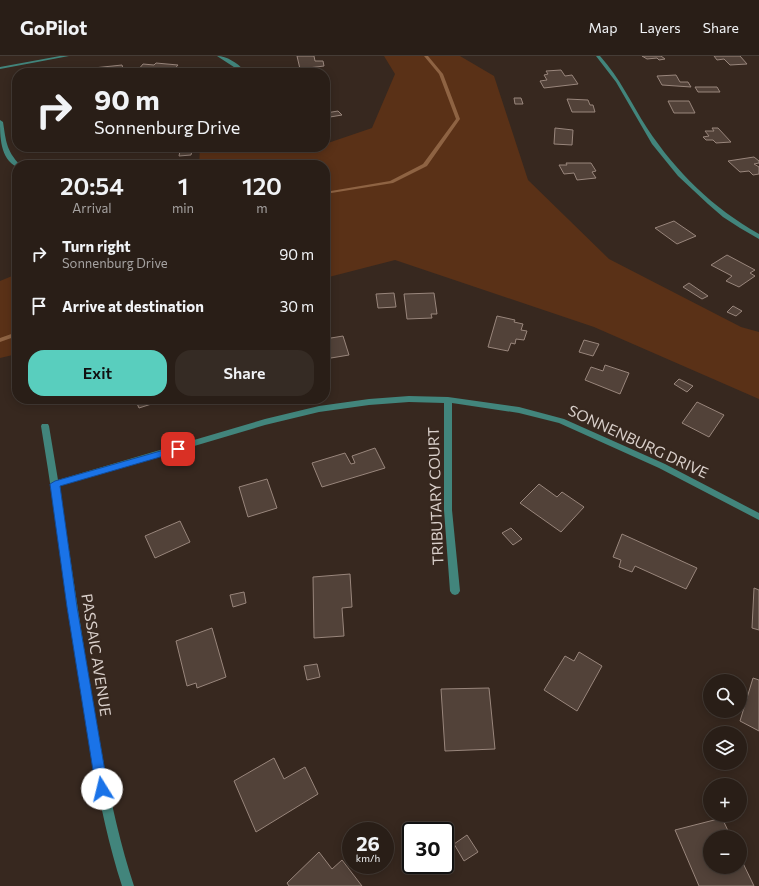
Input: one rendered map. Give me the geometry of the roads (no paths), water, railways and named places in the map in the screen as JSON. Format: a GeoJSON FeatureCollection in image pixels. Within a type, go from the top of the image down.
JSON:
{"type":"FeatureCollection","features":[{"type":"Feature","properties":{"kind":"street"},"geometry":{"type":"LineString","coordinates":[[0,68],[67,56]]}},
{"type":"Feature","properties":{"kind":"street"},"geometry":{"type":"LineString","coordinates":[[219,56],[239,68]]}},
{"type":"Feature","properties":{"kind":"street"},"geometry":{"type":"LineString","coordinates":[[598,56],[622,85],[644,127],[659,150],[681,176],[726,217],[759,237]]}},
{"type":"Feature","properties":{"kind":"street"},"geometry":{"type":"LineString","coordinates":[[0,122],[6,153],[12,161]]}},
{"type":"Feature","properties":{"kind":"street","name":"SONNENBURG DRIVE"},"geometry":{"type":"LineString","coordinates":[[55,484],[265,422],[320,410],[369,402],[409,399],[448,400],[519,410],[562,421],[662,466],[759,517]]}},
{"type":"Feature","properties":{"kind":"street","name":"TRIBUTARY COURT"},"geometry":{"type":"LineString","coordinates":[[448,400],[448,510],[455,591]]}},
{"type":"Feature","properties":{"kind":"street","name":"PASSAIC AVENUE"},"geometry":{"type":"LineString","coordinates":[[45,426],[55,484],[72,607],[102,789],[128,886]]}},
{"type":"Feature","properties":{"kind":"waterway"},"geometry":{"type":"LineString","coordinates":[[330,192],[391,182],[425,165],[458,119],[441,74],[426,56]]}},
{"type":"Feature","properties":{"kind":"waterway"},"geometry":{"type":"LineString","coordinates":[[0,340],[12,336]]}}]}
